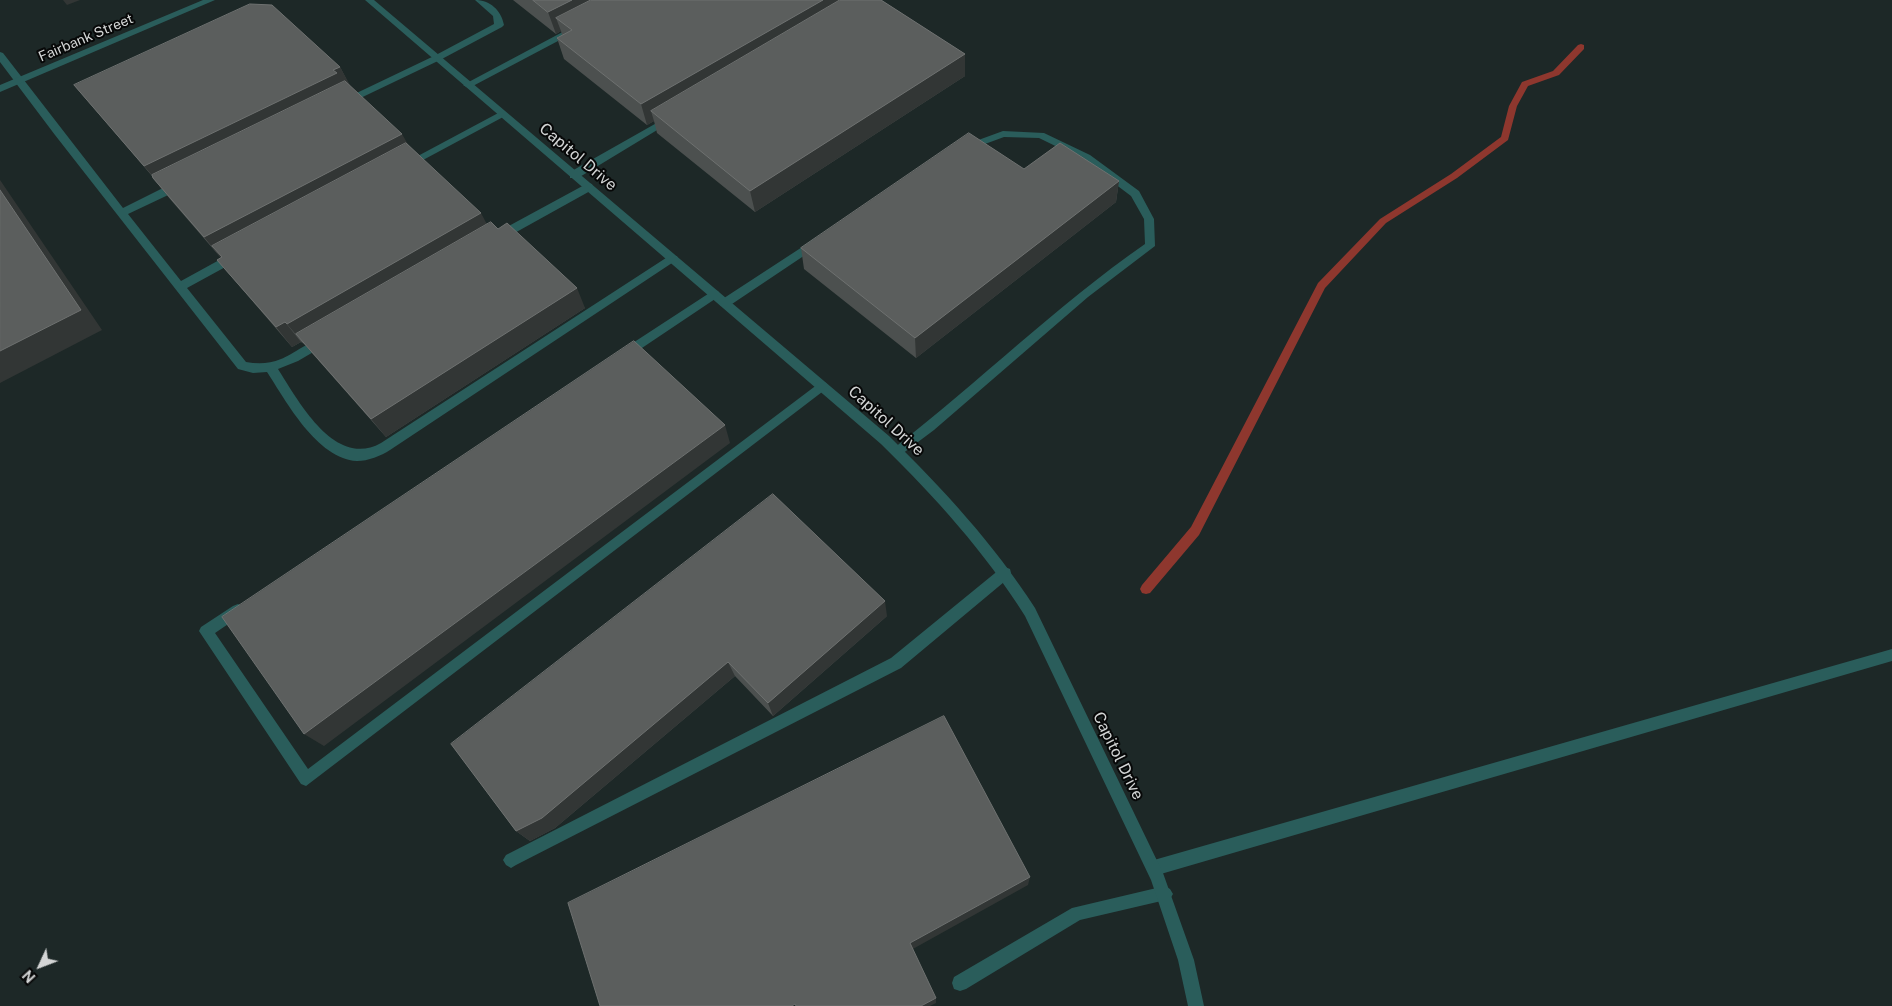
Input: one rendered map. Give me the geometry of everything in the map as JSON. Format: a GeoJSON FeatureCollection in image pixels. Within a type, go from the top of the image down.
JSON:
{"type":"FeatureCollection","features":[{"type":"Feature","properties":{"kind":"street","name":"Fairbank Street"},"geometry":{"type":"LineString","coordinates":[[0,89],[211,0]]}},
{"type":"Feature","properties":{"kind":"street","name":"Capitol Drive"},"geometry":{"type":"LineString","coordinates":[[369,0],[898,452],[932,486],[1005,573],[1030,612],[1154,868],[1165,894],[1186,960],[1196,1006]]}},
{"type":"Feature","properties":{"kind":"street"},"geometry":{"type":"LineString","coordinates":[[339,105],[437,58],[499,25],[496,15],[479,0]]}},
{"type":"Feature","properties":{"kind":"street"},"geometry":{"type":"LineString","coordinates":[[468,85],[579,27]]}},
{"type":"Feature","properties":{"kind":"street"},"geometry":{"type":"LineString","coordinates":[[0,55],[18,82],[242,366],[254,370],[271,368],[330,336]]}},
{"type":"Feature","properties":{"kind":"street"},"geometry":{"type":"LineString","coordinates":[[397,170],[502,114]]}},
{"type":"Feature","properties":{"kind":"street"},"geometry":{"type":"LineString","coordinates":[[574,175],[676,115]]}},
{"type":"Feature","properties":{"kind":"street"},"geometry":{"type":"LineString","coordinates":[[898,452],[932,427],[1113,270],[1150,246],[1149,219],[1134,194],[1086,157],[1041,135],[1003,134],[958,152]]}},
{"type":"Feature","properties":{"kind":"street"},"geometry":{"type":"LineString","coordinates":[[122,213],[191,179]]}},
{"type":"Feature","properties":{"kind":"street"},"geometry":{"type":"LineString","coordinates":[[491,241],[588,187]]}},
{"type":"Feature","properties":{"kind":"street"},"geometry":{"type":"LineString","coordinates":[[725,304],[821,238]]}},
{"type":"Feature","properties":{"kind":"street"},"geometry":{"type":"LineString","coordinates":[[179,287],[249,249]]}},
{"type":"Feature","properties":{"kind":"street"},"geometry":{"type":"LineString","coordinates":[[271,368],[303,416],[327,443],[343,452],[359,456],[372,454],[406,434],[673,259]]}},
{"type":"Feature","properties":{"kind":"street"},"geometry":{"type":"LineString","coordinates":[[614,360],[714,294]]}},
{"type":"Feature","properties":{"kind":"street"},"geometry":{"type":"LineString","coordinates":[[248,604],[206,631],[306,779],[822,386]]}},
{"type":"Feature","properties":{"kind":"street"},"geometry":{"type":"LineString","coordinates":[[512,860],[896,663],[1005,573]]}},
{"type":"Feature","properties":{"kind":"street"},"geometry":{"type":"LineString","coordinates":[[1154,868],[1892,655]]}},
{"type":"Feature","properties":{"kind":"street"},"geometry":{"type":"LineString","coordinates":[[960,983],[1077,913],[1165,894]]}},
{"type":"Feature","properties":{"kind":"shaded area"},"geometry":{"type":"Polygon","coordinates":[[[0,0],[1892,0],[1892,1006],[0,1006],[0,0]]]}},
{"type":"Feature","properties":{"kind":"building"},"geometry":{"type":"Polygon","coordinates":[[[533,0],[572,0],[548,12],[533,0]]]}},
{"type":"Feature","properties":{"kind":"building"},"geometry":{"type":"Polygon","coordinates":[[[591,0],[823,0],[641,104],[557,38],[572,30],[556,18],[591,0]]]}},
{"type":"Feature","properties":{"kind":"building"},"geometry":{"type":"Polygon","coordinates":[[[840,0],[881,0],[965,54],[750,191],[651,111],[840,0]]]}},
{"type":"Feature","properties":{"kind":"building"},"geometry":{"type":"Polygon","coordinates":[[[250,4],[272,5],[340,67],[333,70],[337,73],[144,166],[74,85],[250,4]]]}},
{"type":"Feature","properties":{"kind":"building"},"geometry":{"type":"Polygon","coordinates":[[[345,81],[402,134],[204,237],[153,178],[152,175],[345,81]]]}},
{"type":"Feature","properties":{"kind":"building"},"geometry":{"type":"Polygon","coordinates":[[[969,133],[1024,169],[1060,143],[1119,181],[915,338],[801,248],[969,133]]]}},
{"type":"Feature","properties":{"kind":"building"},"geometry":{"type":"Polygon","coordinates":[[[406,143],[481,213],[287,324],[285,322],[276,327],[217,260],[222,257],[212,246],[406,143]]]}},
{"type":"Feature","properties":{"kind":"building"},"geometry":{"type":"Polygon","coordinates":[[[0,190],[81,310],[0,351],[0,190]]]}},
{"type":"Feature","properties":{"kind":"building"},"geometry":{"type":"Polygon","coordinates":[[[491,222],[498,229],[507,223],[577,288],[371,419],[296,334],[491,222]]]}},
{"type":"Feature","properties":{"kind":"building"},"geometry":{"type":"Polygon","coordinates":[[[634,341],[725,425],[304,734],[222,617],[634,341]]]}},
{"type":"Feature","properties":{"kind":"building"},"geometry":{"type":"Polygon","coordinates":[[[773,494],[885,601],[768,703],[728,662],[542,818],[516,831],[451,744],[773,494]]]}},
{"type":"Feature","properties":{"kind":"building"},"geometry":{"type":"Polygon","coordinates":[[[944,716],[1030,877],[910,943],[936,998],[921,1006],[796,1006],[795,1004],[792,1006],[600,1006],[568,903],[944,716]]]}},
{"type":"Feature","properties":{"kind":"waterway"},"geometry":{"type":"LineString","coordinates":[[1146,589],[1195,531],[1321,286],[1383,221],[1454,176],[1505,138],[1513,106],[1525,84],[1556,73],[1581,47]]}}]}
